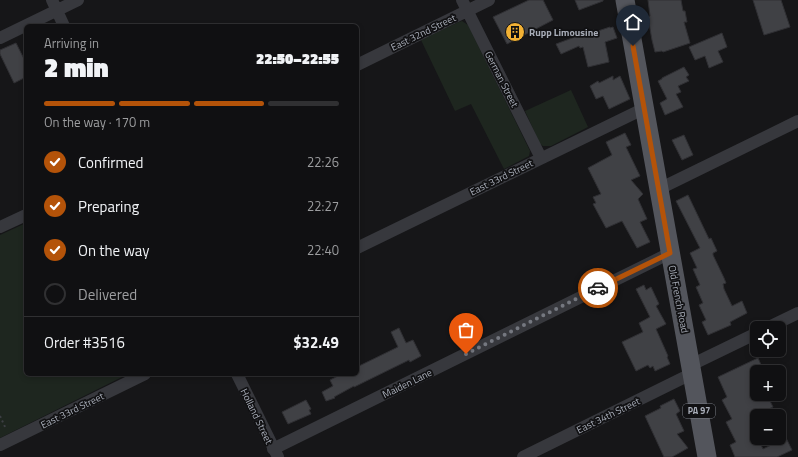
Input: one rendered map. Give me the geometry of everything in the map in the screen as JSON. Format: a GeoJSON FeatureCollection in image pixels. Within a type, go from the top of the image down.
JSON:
{"type":"FeatureCollection","features":[{"type":"Feature","properties":{"kind":"main road","name":"Old French Road"},"geometry":{"type":"LineString","coordinates":[[625,0],[708,457]]}},
{"type":"Feature","properties":{"kind":"street"},"geometry":{"type":"LineString","coordinates":[[0,38],[54,5],[78,0]]}},
{"type":"Feature","properties":{"kind":"street","name":"East 32nd Street"},"geometry":{"type":"LineString","coordinates":[[359,64],[465,5],[489,0]]}},
{"type":"Feature","properties":{"kind":"street"},"geometry":{"type":"LineString","coordinates":[[54,5],[63,24]]}},
{"type":"Feature","properties":{"kind":"street","name":"German Street"},"geometry":{"type":"LineString","coordinates":[[465,5],[541,158]]}},
{"type":"Feature","properties":{"kind":"street","name":"East 33rd Street"},"geometry":{"type":"LineString","coordinates":[[359,247],[645,108]]}},
{"type":"Feature","properties":{"kind":"street"},"geometry":{"type":"LineString","coordinates":[[659,189],[798,121]]}},
{"type":"Feature","properties":{"kind":"street"},"geometry":{"type":"LineString","coordinates":[[0,227],[24,216]]}},
{"type":"Feature","properties":{"kind":"street","name":"Maiden Lane"},"geometry":{"type":"LineString","coordinates":[[275,453],[670,253]]}},
{"type":"Feature","properties":{"kind":"street"},"geometry":{"type":"LineString","coordinates":[[781,321],[798,313]]}},
{"type":"Feature","properties":{"kind":"street","name":"East 34th Street"},"geometry":{"type":"LineString","coordinates":[[523,457],[692,369],[750,337]]}},
{"type":"Feature","properties":{"kind":"street","name":"East 33rd Street"},"geometry":{"type":"LineString","coordinates":[[0,445],[141,376]]}},
{"type":"Feature","properties":{"kind":"street","name":"Holland Street"},"geometry":{"type":"LineString","coordinates":[[238,376],[275,453]]}},
{"type":"Feature","properties":{"kind":"path"},"geometry":{"type":"LineString","coordinates":[[0,416],[7,431]]}},
{"type":"Feature","properties":{"kind":"shaded area"},"geometry":{"type":"Polygon","coordinates":[[[462,21],[468,25],[530,151],[529,156],[504,169],[471,104],[455,111],[421,40],[462,21]]]}},
{"type":"Feature","properties":{"kind":"shaded area"},"geometry":{"type":"Polygon","coordinates":[[[571,90],[588,127],[551,146],[543,146],[540,144],[525,111],[571,90]]]}},
{"type":"Feature","properties":{"kind":"shaded area"},"geometry":{"type":"Polygon","coordinates":[[[24,224],[24,376],[124,376],[0,438],[0,235],[24,224]]]}},
{"type":"Feature","properties":{"kind":"building","name":"Rupp Limousine"},"geometry":{"type":"Polygon","coordinates":[[[529,0],[543,0],[553,20],[507,44],[493,17],[529,0]]]}},
{"type":"Feature","properties":{"kind":"building"},"geometry":{"type":"Polygon","coordinates":[[[575,0],[603,0],[603,1],[579,10],[575,0]]]}},
{"type":"Feature","properties":{"kind":"building"},"geometry":{"type":"Polygon","coordinates":[[[648,0],[681,0],[683,11],[685,11],[687,22],[684,22],[690,43],[663,52],[655,52],[648,17],[650,16],[648,0]]]}},
{"type":"Feature","properties":{"kind":"building"},"geometry":{"type":"Polygon","coordinates":[[[753,0],[781,0],[790,27],[764,35],[753,0]]]}},
{"type":"Feature","properties":{"kind":"building"},"geometry":{"type":"Polygon","coordinates":[[[613,27],[617,38],[605,42],[609,62],[588,67],[583,47],[580,48],[579,46],[561,54],[556,44],[594,30],[595,32],[613,27]]]}},
{"type":"Feature","properties":{"kind":"building"},"geometry":{"type":"Polygon","coordinates":[[[722,33],[727,47],[718,51],[723,62],[709,68],[705,56],[695,60],[689,47],[722,33]]]}},
{"type":"Feature","properties":{"kind":"building"},"geometry":{"type":"Polygon","coordinates":[[[16,43],[24,59],[24,78],[14,83],[0,54],[0,50],[16,43]]]}},
{"type":"Feature","properties":{"kind":"building"},"geometry":{"type":"Polygon","coordinates":[[[684,67],[689,75],[686,77],[689,81],[678,86],[681,92],[676,94],[683,107],[665,115],[660,103],[667,99],[658,81],[684,67]]]}},
{"type":"Feature","properties":{"kind":"building"},"geometry":{"type":"Polygon","coordinates":[[[613,76],[613,80],[620,76],[630,99],[609,109],[603,96],[596,99],[590,86],[598,81],[599,83],[613,76]]]}},
{"type":"Feature","properties":{"kind":"building"},"geometry":{"type":"Polygon","coordinates":[[[625,133],[631,145],[626,147],[640,176],[631,180],[643,194],[638,199],[647,219],[640,222],[650,242],[637,248],[622,221],[606,228],[593,204],[596,203],[593,197],[601,194],[588,168],[612,155],[606,142],[625,133]]]}},
{"type":"Feature","properties":{"kind":"building"},"geometry":{"type":"Polygon","coordinates":[[[684,135],[693,155],[682,160],[672,140],[684,135]]]}},
{"type":"Feature","properties":{"kind":"building"},"geometry":{"type":"Polygon","coordinates":[[[688,195],[709,239],[711,238],[717,251],[713,253],[713,255],[726,283],[723,284],[724,289],[732,306],[742,301],[747,313],[730,322],[731,325],[708,335],[702,322],[706,320],[699,305],[703,303],[696,287],[700,285],[693,269],[697,268],[690,253],[700,248],[676,201],[688,195]]]}},
{"type":"Feature","properties":{"kind":"building"},"geometry":{"type":"Polygon","coordinates":[[[644,285],[646,290],[651,287],[659,304],[656,306],[666,324],[656,329],[670,364],[655,371],[653,366],[650,368],[648,365],[636,371],[622,342],[643,332],[639,323],[650,317],[636,289],[644,285]]]}},
{"type":"Feature","properties":{"kind":"building"},"geometry":{"type":"Polygon","coordinates":[[[399,328],[406,343],[413,340],[421,356],[410,362],[409,360],[354,386],[334,397],[335,398],[326,401],[322,392],[333,386],[330,380],[338,376],[359,376],[359,366],[398,347],[391,332],[399,328]]]}},
{"type":"Feature","properties":{"kind":"building"},"geometry":{"type":"Polygon","coordinates":[[[758,358],[761,365],[750,365],[750,401],[770,401],[773,407],[769,409],[750,409],[750,445],[761,445],[763,449],[771,445],[786,445],[786,438],[792,450],[777,457],[735,457],[730,445],[736,442],[726,422],[732,419],[722,400],[727,397],[718,377],[758,358]]]}},
{"type":"Feature","properties":{"kind":"building"},"geometry":{"type":"Polygon","coordinates":[[[674,399],[680,411],[676,414],[684,431],[677,434],[688,448],[672,457],[664,457],[645,416],[674,399]]]}},
{"type":"Feature","properties":{"kind":"building"},"geometry":{"type":"Polygon","coordinates":[[[306,400],[311,409],[309,410],[311,414],[288,424],[282,412],[306,400]]]}},
{"type":"Feature","properties":{"kind":"way so far"},"geometry":{"type":"LineString","coordinates":[[466,354],[598,288]]}},
{"type":"Feature","properties":{"kind":"place","name":"Rupp Limousine"},"geometry":{"type":"Point","coordinates":[515,32]}},
{"type":"Feature","properties":{"kind":"route"},"geometry":{"type":"LineString","coordinates":[[598,288],[670,253],[633,46]]}}]}
